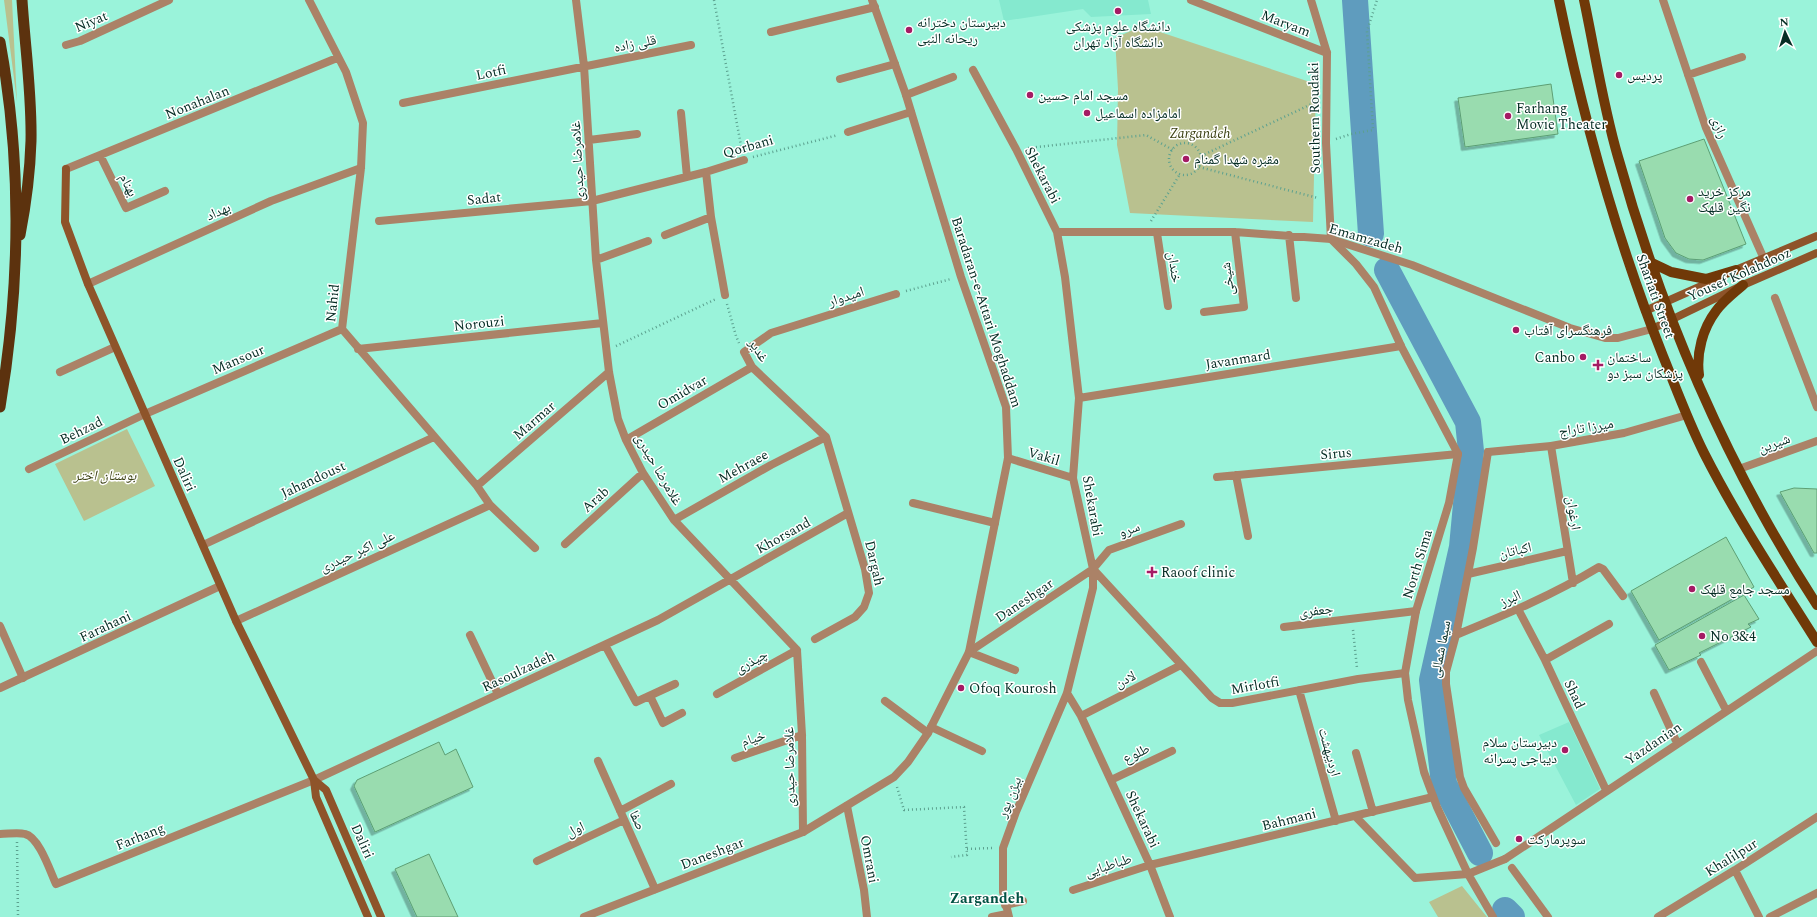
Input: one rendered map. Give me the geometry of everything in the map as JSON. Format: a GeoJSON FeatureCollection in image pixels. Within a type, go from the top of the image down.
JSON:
{"type":"FeatureCollection","features":[{"type":"Feature","properties":{"kind":"highway"},"geometry":{"type":"LineString","coordinates":[[15,260],[27,201],[31,141],[30,102],[22,0]]}},
{"type":"Feature","properties":{"kind":"highway"},"geometry":{"type":"LineString","coordinates":[[0,42],[14,160],[15,260],[7,365],[0,407]]}},
{"type":"Feature","properties":{"kind":"main road","name":"Shariati Street"},"geometry":{"type":"LineString","coordinates":[[1559,0],[1598,168],[1645,311],[1687,415],[1704,452],[1735,511],[1817,642]]}},
{"type":"Feature","properties":{"kind":"main road","name":"Shariati Street"},"geometry":{"type":"LineString","coordinates":[[1584,0],[1618,157],[1665,303],[1718,428],[1754,500],[1817,605]]}},
{"type":"Feature","properties":{"kind":"main road","name":"Daliri"},"geometry":{"type":"LineString","coordinates":[[66,169],[65,222],[88,284],[220,586],[314,780],[316,797],[368,917]]}},
{"type":"Feature","properties":{"kind":"main road","name":"Yousef Kolahdooz"},"geometry":{"type":"LineString","coordinates":[[1645,311],[1736,270],[1817,236]]}},
{"type":"Feature","properties":{"kind":"main road","name":"Yousef Kolahdooz"},"geometry":{"type":"LineString","coordinates":[[1652,328],[1743,285],[1817,253]]}},
{"type":"Feature","properties":{"kind":"main road"},"geometry":{"type":"LineString","coordinates":[[1652,263],[1671,272],[1706,279],[1736,270]]}},
{"type":"Feature","properties":{"kind":"main road"},"geometry":{"type":"LineString","coordinates":[[1701,388],[1698,364],[1707,325],[1717,309],[1743,285]]}},
{"type":"Feature","properties":{"kind":"main road","name":"Daliri"},"geometry":{"type":"LineString","coordinates":[[314,780],[326,790],[381,917]]}},
{"type":"Feature","properties":{"kind":"street","name":"Niyat"},"geometry":{"type":"LineString","coordinates":[[66,45],[80,41],[169,0]]}},
{"type":"Feature","properties":{"kind":"street","name":"Nahid"},"geometry":{"type":"LineString","coordinates":[[309,0],[337,58],[346,72],[362,123],[361,168],[342,329],[477,486],[490,505],[535,548]]}},
{"type":"Feature","properties":{"kind":"street","name":"غلامرضا حیدری"},"geometry":{"type":"LineString","coordinates":[[576,0],[584,66],[596,260],[606,351],[618,419],[626,440],[643,473],[674,520],[732,579],[797,650],[802,735],[803,832]]}},
{"type":"Feature","properties":{"kind":"street","name":"Maryam"},"geometry":{"type":"LineString","coordinates":[[1191,0],[1327,54]]}},
{"type":"Feature","properties":{"kind":"street","name":"Southern Roudaki"},"geometry":{"type":"LineString","coordinates":[[1311,0],[1327,54],[1326,143],[1331,239]]}},
{"type":"Feature","properties":{"kind":"street","name":"رازی"},"geometry":{"type":"LineString","coordinates":[[1664,0],[1706,128],[1764,259]]}},
{"type":"Feature","properties":{"kind":"street"},"geometry":{"type":"LineString","coordinates":[[771,32],[873,3]]}},
{"type":"Feature","properties":{"kind":"street","name":"Baradaran-e-Attari Moghaddam"},"geometry":{"type":"LineString","coordinates":[[847,806],[894,777],[908,762],[930,730],[969,652],[1008,458],[1006,407],[961,277],[906,95],[873,3]]}},
{"type":"Feature","properties":{"kind":"street","name":"قلی زاده"},"geometry":{"type":"LineString","coordinates":[[584,66],[691,45]]}},
{"type":"Feature","properties":{"kind":"street"},"geometry":{"type":"LineString","coordinates":[[1688,75],[1742,57]]}},
{"type":"Feature","properties":{"kind":"street","name":"Nonahalan"},"geometry":{"type":"LineString","coordinates":[[66,169],[337,58]]}},
{"type":"Feature","properties":{"kind":"street"},"geometry":{"type":"LineString","coordinates":[[840,79],[895,64]]}},
{"type":"Feature","properties":{"kind":"street","name":"Lotfi"},"geometry":{"type":"LineString","coordinates":[[403,103],[584,66]]}},
{"type":"Feature","properties":{"kind":"street","name":"Shekarabi"},"geometry":{"type":"LineString","coordinates":[[973,70],[1016,149],[1057,232],[1065,277],[1079,398],[1073,478],[1093,569],[1093,588],[1067,693],[1081,716],[1111,780],[1150,865],[1170,917]]}},
{"type":"Feature","properties":{"kind":"street"},"geometry":{"type":"LineString","coordinates":[[906,95],[954,77]]}},
{"type":"Feature","properties":{"kind":"street"},"geometry":{"type":"LineString","coordinates":[[848,132],[911,112]]}},
{"type":"Feature","properties":{"kind":"street"},"geometry":{"type":"LineString","coordinates":[[681,113],[687,177]]}},
{"type":"Feature","properties":{"kind":"street"},"geometry":{"type":"LineString","coordinates":[[589,140],[637,134]]}},
{"type":"Feature","properties":{"kind":"street","name":"بهنام"},"geometry":{"type":"LineString","coordinates":[[100,155],[126,208],[165,191]]}},
{"type":"Feature","properties":{"kind":"street","name":"Qorbani"},"geometry":{"type":"LineString","coordinates":[[592,201],[706,172],[744,160]]}},
{"type":"Feature","properties":{"kind":"street","name":"بهداد"},"geometry":{"type":"LineString","coordinates":[[88,284],[271,201],[361,168]]}},
{"type":"Feature","properties":{"kind":"street"},"geometry":{"type":"LineString","coordinates":[[706,172],[711,217],[725,295]]}},
{"type":"Feature","properties":{"kind":"street","name":"Sadat"},"geometry":{"type":"LineString","coordinates":[[379,221],[592,201]]}},
{"type":"Feature","properties":{"kind":"street"},"geometry":{"type":"LineString","coordinates":[[665,235],[711,217]]}},
{"type":"Feature","properties":{"kind":"street","name":"Emamzadeh"},"geometry":{"type":"LineString","coordinates":[[1057,232],[1235,232],[1331,239],[1412,265],[1570,328],[1605,338],[1618,338],[1652,328]]}},
{"type":"Feature","properties":{"kind":"street","name":"شیخی"},"geometry":{"type":"LineString","coordinates":[[1204,312],[1244,307],[1235,232]]}},
{"type":"Feature","properties":{"kind":"street","name":"خندان"},"geometry":{"type":"LineString","coordinates":[[1157,233],[1168,306]]}},
{"type":"Feature","properties":{"kind":"street"},"geometry":{"type":"LineString","coordinates":[[1289,235],[1296,298]]}},
{"type":"Feature","properties":{"kind":"street"},"geometry":{"type":"LineString","coordinates":[[1331,239],[1356,264],[1374,287],[1401,346],[1458,454]]}},
{"type":"Feature","properties":{"kind":"street"},"geometry":{"type":"LineString","coordinates":[[596,260],[648,241]]}},
{"type":"Feature","properties":{"kind":"street","name":"امیدوار"},"geometry":{"type":"LineString","coordinates":[[744,352],[771,333],[896,294]]}},
{"type":"Feature","properties":{"kind":"street"},"geometry":{"type":"LineString","coordinates":[[1775,298],[1817,407]]}},
{"type":"Feature","properties":{"kind":"street","name":"Norouzi"},"geometry":{"type":"LineString","coordinates":[[358,349],[603,323]]}},
{"type":"Feature","properties":{"kind":"street","name":"Mansour"},"geometry":{"type":"LineString","coordinates":[[145,414],[342,329]]}},
{"type":"Feature","properties":{"kind":"street","name":"Javanmard"},"geometry":{"type":"LineString","coordinates":[[1079,398],[1401,346]]}},
{"type":"Feature","properties":{"kind":"street"},"geometry":{"type":"LineString","coordinates":[[60,372],[115,347]]}},
{"type":"Feature","properties":{"kind":"street","name":"غدیر"},"geometry":{"type":"LineString","coordinates":[[744,352],[752,367],[826,437]]}},
{"type":"Feature","properties":{"kind":"street","name":"Omidvar"},"geometry":{"type":"LineString","coordinates":[[626,440],[752,367]]}},
{"type":"Feature","properties":{"kind":"street","name":"Marmar"},"geometry":{"type":"LineString","coordinates":[[477,486],[609,372]]}},
{"type":"Feature","properties":{"kind":"street","name":"Behzad"},"geometry":{"type":"LineString","coordinates":[[30,469],[145,414]]}},
{"type":"Feature","properties":{"kind":"street","name":"میرزا تاراج"},"geometry":{"type":"LineString","coordinates":[[1488,452],[1551,446],[1624,433],[1687,415]]}},
{"type":"Feature","properties":{"kind":"street","name":"Jahandoust"},"geometry":{"type":"LineString","coordinates":[[202,546],[434,437]]}},
{"type":"Feature","properties":{"kind":"street"},"geometry":{"type":"LineString","coordinates":[[826,437],[848,514]]}},
{"type":"Feature","properties":{"kind":"street","name":"Mehraee"},"geometry":{"type":"LineString","coordinates":[[674,520],[771,465],[826,437]]}},
{"type":"Feature","properties":{"kind":"street","name":"شیرین"},"geometry":{"type":"LineString","coordinates":[[1739,469],[1817,441]]}},
{"type":"Feature","properties":{"kind":"street","name":"ارغوان"},"geometry":{"type":"LineString","coordinates":[[1551,446],[1573,583]]}},
{"type":"Feature","properties":{"kind":"street","name":"سیما شمالی"},"geometry":{"type":"LineString","coordinates":[[1488,452],[1468,574],[1456,635],[1446,672],[1446,692],[1460,776],[1464,788],[1496,843]]}},
{"type":"Feature","properties":{"kind":"street","name":"Sirus"},"geometry":{"type":"LineString","coordinates":[[1217,476],[1458,454]]}},
{"type":"Feature","properties":{"kind":"street","name":"North Sima"},"geometry":{"type":"LineString","coordinates":[[1458,454],[1449,503],[1416,611],[1405,673],[1408,700],[1424,772],[1433,797],[1468,874],[1493,917]]}},
{"type":"Feature","properties":{"kind":"street","name":"Vakil"},"geometry":{"type":"LineString","coordinates":[[1008,458],[1073,478]]}},
{"type":"Feature","properties":{"kind":"street","name":"Arab"},"geometry":{"type":"LineString","coordinates":[[564,544],[643,473]]}},
{"type":"Feature","properties":{"kind":"street"},"geometry":{"type":"LineString","coordinates":[[1236,475],[1248,536]]}},
{"type":"Feature","properties":{"kind":"street"},"geometry":{"type":"LineString","coordinates":[[913,503],[995,523]]}},
{"type":"Feature","properties":{"kind":"street","name":"علی اکبر حیدری"},"geometry":{"type":"LineString","coordinates":[[236,621],[490,505]]}},
{"type":"Feature","properties":{"kind":"street","name":"Khorsand"},"geometry":{"type":"LineString","coordinates":[[732,579],[848,514]]}},
{"type":"Feature","properties":{"kind":"street","name":"Dargah"},"geometry":{"type":"LineString","coordinates":[[815,639],[855,617],[864,607],[869,593],[865,569],[848,514]]}},
{"type":"Feature","properties":{"kind":"street","name":"سرو"},"geometry":{"type":"LineString","coordinates":[[1093,569],[1109,550],[1181,524]]}},
{"type":"Feature","properties":{"kind":"street","name":"اکباتان"},"geometry":{"type":"LineString","coordinates":[[1468,574],[1567,551]]}},
{"type":"Feature","properties":{"kind":"street","name":"البرز"},"geometry":{"type":"LineString","coordinates":[[1456,635],[1518,609],[1573,583],[1601,567],[1623,596]]}},
{"type":"Feature","properties":{"kind":"street","name":"Daneshgar"},"geometry":{"type":"LineString","coordinates":[[969,652],[1093,569]]}},
{"type":"Feature","properties":{"kind":"street","name":"Mirlotfi"},"geometry":{"type":"LineString","coordinates":[[1093,569],[1180,665],[1212,698],[1220,703],[1232,704],[1358,679],[1405,673]]}},
{"type":"Feature","properties":{"kind":"street","name":"Rasoulzadeh"},"geometry":{"type":"LineString","coordinates":[[314,780],[658,620],[732,579]]}},
{"type":"Feature","properties":{"kind":"street","name":"Farahani"},"geometry":{"type":"LineString","coordinates":[[0,688],[220,586]]}},
{"type":"Feature","properties":{"kind":"street","name":"Shad"},"geometry":{"type":"LineString","coordinates":[[1518,609],[1545,660],[1606,790]]}},
{"type":"Feature","properties":{"kind":"street","name":"جعفری"},"geometry":{"type":"LineString","coordinates":[[1284,627],[1416,611]]}},
{"type":"Feature","properties":{"kind":"street"},"geometry":{"type":"LineString","coordinates":[[1545,660],[1609,624]]}},
{"type":"Feature","properties":{"kind":"street"},"geometry":{"type":"LineString","coordinates":[[0,626],[23,678]]}},
{"type":"Feature","properties":{"kind":"street"},"geometry":{"type":"LineString","coordinates":[[470,635],[498,694]]}},
{"type":"Feature","properties":{"kind":"street"},"geometry":{"type":"LineString","coordinates":[[605,645],[636,702],[675,684]]}},
{"type":"Feature","properties":{"kind":"street","name":"چیذری"},"geometry":{"type":"LineString","coordinates":[[717,694],[797,650]]}},
{"type":"Feature","properties":{"kind":"street","name":"Yazdanian"},"geometry":{"type":"LineString","coordinates":[[1468,874],[1505,859],[1726,710],[1817,651]]}},
{"type":"Feature","properties":{"kind":"street"},"geometry":{"type":"LineString","coordinates":[[969,652],[1015,670]]}},
{"type":"Feature","properties":{"kind":"street"},"geometry":{"type":"LineString","coordinates":[[1701,662],[1726,710]]}},
{"type":"Feature","properties":{"kind":"street","name":"لادن"},"geometry":{"type":"LineString","coordinates":[[1081,716],[1180,665]]}},
{"type":"Feature","properties":{"kind":"street","name":"اردیبهشت"},"geometry":{"type":"LineString","coordinates":[[1299,690],[1336,820]]}},
{"type":"Feature","properties":{"kind":"street","name":"بیژن پور"},"geometry":{"type":"LineString","coordinates":[[1008,915],[1002,892],[1003,848],[1016,812],[1067,693]]}},
{"type":"Feature","properties":{"kind":"street"},"geometry":{"type":"LineString","coordinates":[[1654,693],[1677,743]]}},
{"type":"Feature","properties":{"kind":"street"},"geometry":{"type":"LineString","coordinates":[[650,696],[663,723],[682,713]]}},
{"type":"Feature","properties":{"kind":"street"},"geometry":{"type":"LineString","coordinates":[[885,701],[930,730],[982,751]]}},
{"type":"Feature","properties":{"kind":"street","name":"خیام"},"geometry":{"type":"LineString","coordinates":[[735,758],[802,735]]}},
{"type":"Feature","properties":{"kind":"street","name":"طلوع"},"geometry":{"type":"LineString","coordinates":[[1111,780],[1172,751]]}},
{"type":"Feature","properties":{"kind":"street"},"geometry":{"type":"LineString","coordinates":[[1356,753],[1373,812]]}},
{"type":"Feature","properties":{"kind":"street","name":"صفا"},"geometry":{"type":"LineString","coordinates":[[598,761],[655,889]]}},
{"type":"Feature","properties":{"kind":"street","name":"Farhang"},"geometry":{"type":"LineString","coordinates":[[0,834],[24,833],[31,836],[37,843],[56,884],[314,780]]}},
{"type":"Feature","properties":{"kind":"street"},"geometry":{"type":"LineString","coordinates":[[620,810],[671,784]]}},
{"type":"Feature","properties":{"kind":"street","name":"Bahmani"},"geometry":{"type":"LineString","coordinates":[[1150,865],[1433,797]]}},
{"type":"Feature","properties":{"kind":"street","name":"Daneshgar"},"geometry":{"type":"LineString","coordinates":[[584,917],[603,913],[655,889],[803,832],[847,806]]}},
{"type":"Feature","properties":{"kind":"street","name":"Omrani"},"geometry":{"type":"LineString","coordinates":[[847,806],[864,890],[867,917]]}},
{"type":"Feature","properties":{"kind":"street"},"geometry":{"type":"LineString","coordinates":[[1354,816],[1415,878],[1468,874]]}},
{"type":"Feature","properties":{"kind":"street","name":"Khalilpur"},"geometry":{"type":"LineString","coordinates":[[1658,917],[1735,870],[1817,817]]}},
{"type":"Feature","properties":{"kind":"street","name":"اول"},"geometry":{"type":"LineString","coordinates":[[538,861],[624,820]]}},
{"type":"Feature","properties":{"kind":"street","name":"طباطبایی"},"geometry":{"type":"LineString","coordinates":[[1073,890],[1150,865]]}},
{"type":"Feature","properties":{"kind":"street"},"geometry":{"type":"LineString","coordinates":[[1512,868],[1548,917]]}},
{"type":"Feature","properties":{"kind":"street"},"geometry":{"type":"LineString","coordinates":[[1735,870],[1759,917]]}},
{"type":"Feature","properties":{"kind":"street"},"geometry":{"type":"LineString","coordinates":[[1770,917],[1817,893]]}},
{"type":"Feature","properties":{"kind":"street"},"geometry":{"type":"LineString","coordinates":[[1005,905],[1023,901]]}},
{"type":"Feature","properties":{"kind":"street"},"geometry":{"type":"LineString","coordinates":[[992,917],[1008,915]]}},
{"type":"Feature","properties":{"kind":"path"},"geometry":{"type":"LineString","coordinates":[[714,0],[744,160]]}},
{"type":"Feature","properties":{"kind":"path"},"geometry":{"type":"LineString","coordinates":[[1351,134],[1373,130],[1367,31],[1377,0]]}},
{"type":"Feature","properties":{"kind":"path"},"geometry":{"type":"LineString","coordinates":[[1201,156],[1327,96]]}},
{"type":"Feature","properties":{"kind":"path","name":"Qorbani"},"geometry":{"type":"LineString","coordinates":[[744,160],[848,132]]}},
{"type":"Feature","properties":{"kind":"path"},"geometry":{"type":"LineString","coordinates":[[1016,149],[1146,135],[1173,150]]}},
{"type":"Feature","properties":{"kind":"path"},"geometry":{"type":"LineString","coordinates":[[1186,143],[1196,148],[1201,156],[1199,167],[1191,174],[1180,174],[1176,172],[1170,164],[1173,150],[1181,144],[1186,143]]}},
{"type":"Feature","properties":{"kind":"path"},"geometry":{"type":"LineString","coordinates":[[1199,167],[1329,200]]}},
{"type":"Feature","properties":{"kind":"path"},"geometry":{"type":"LineString","coordinates":[[1143,233],[1180,174]]}},
{"type":"Feature","properties":{"kind":"path"},"geometry":{"type":"LineString","coordinates":[[896,294],[961,277]]}},
{"type":"Feature","properties":{"kind":"path"},"geometry":{"type":"LineString","coordinates":[[606,351],[725,295]]}},
{"type":"Feature","properties":{"kind":"path","name":"غدیر"},"geometry":{"type":"LineString","coordinates":[[725,295],[736,336],[744,352]]}},
{"type":"Feature","properties":{"kind":"path","name":"جعفری"},"geometry":{"type":"LineString","coordinates":[[1352,619],[1358,679]]}},
{"type":"Feature","properties":{"kind":"path"},"geometry":{"type":"LineString","coordinates":[[894,777],[904,810],[964,807],[967,855],[951,857]]}},
{"type":"Feature","properties":{"kind":"path"},"geometry":{"type":"LineString","coordinates":[[17,834],[18,917]]}},
{"type":"Feature","properties":{"kind":"path"},"geometry":{"type":"LineString","coordinates":[[967,849],[1003,848]]}},
{"type":"Feature","properties":{"kind":"shaded area","name":"دانشگاه علوم پزشکی دانشگاه آزاد تهران"},"geometry":{"type":"Polygon","coordinates":[[[999,0],[1148,0],[1151,14],[1091,17],[1083,9],[1004,21],[999,0]]]}},
{"type":"Feature","properties":{"kind":"shaded area","name":"دبیرستان سلام دیباجی پسرانه"},"geometry":{"type":"Polygon","coordinates":[[[1569,722],[1600,789],[1576,805],[1539,735],[1569,722]]]}},
{"type":"Feature","properties":{"kind":"green space"},"geometry":{"type":"Polygon","coordinates":[[[4,0],[12,0],[17,102],[4,0]]]}},
{"type":"Feature","properties":{"kind":"green space","name":"Zargandeh"},"geometry":{"type":"Polygon","coordinates":[[[1142,26],[1316,84],[1313,222],[1130,213],[1117,145],[1118,89],[1115,38],[1142,26]]]}},
{"type":"Feature","properties":{"kind":"green space","name":"بوستان اختر"},"geometry":{"type":"Polygon","coordinates":[[[127,429],[155,486],[84,521],[55,464],[127,429]]]}},
{"type":"Feature","properties":{"kind":"green space"},"geometry":{"type":"Polygon","coordinates":[[[1462,886],[1487,917],[1438,917],[1429,902],[1462,886]]]}},
{"type":"Feature","properties":{"kind":"building","name":"Farhang Movie Theater"},"geometry":{"type":"Polygon","coordinates":[[[1551,84],[1558,134],[1465,147],[1458,98],[1551,84]]]}},
{"type":"Feature","properties":{"kind":"building","name":"مرکز خرید نگین قلهک"},"geometry":{"type":"Polygon","coordinates":[[[1704,139],[1746,244],[1703,260],[1689,259],[1676,253],[1665,238],[1639,161],[1704,139]]]}},
{"type":"Feature","properties":{"kind":"building"},"geometry":{"type":"Polygon","coordinates":[[[1794,488],[1817,489],[1817,553],[1814,553],[1780,492],[1794,488]]]}},
{"type":"Feature","properties":{"kind":"building","name":"مسجد جامع قلهک"},"geometry":{"type":"Polygon","coordinates":[[[1726,537],[1754,587],[1659,640],[1631,591],[1726,537]]]}},
{"type":"Feature","properties":{"kind":"building","name":"No 3&4"},"geometry":{"type":"Polygon","coordinates":[[[1744,595],[1759,619],[1748,624],[1751,627],[1699,653],[1701,655],[1669,670],[1655,645],[1744,595]]]}},
{"type":"Feature","properties":{"kind":"building"},"geometry":{"type":"Polygon","coordinates":[[[439,742],[445,755],[456,749],[473,787],[375,832],[354,786],[357,780],[439,742]]]}},
{"type":"Feature","properties":{"kind":"building"},"geometry":{"type":"Polygon","coordinates":[[[429,854],[458,917],[417,917],[395,869],[429,854]]]}},
{"type":"Feature","properties":{"kind":"waterway"},"geometry":{"type":"LineString","coordinates":[[1355,0],[1371,234]]}},
{"type":"Feature","properties":{"kind":"waterway"},"geometry":{"type":"LineString","coordinates":[[1387,270],[1468,422],[1471,451],[1462,547],[1432,680],[1444,784],[1480,853]]}},
{"type":"Feature","properties":{"kind":"waterway"},"geometry":{"type":"LineString","coordinates":[[1505,910],[1512,917]]}},
{"type":"Feature","properties":{"kind":"place","name":"دانشگاه علوم پزشکی دانشگاه آزاد تهران"},"geometry":{"type":"Point","coordinates":[1118,11]}},
{"type":"Feature","properties":{"kind":"place","name":"دبیرستان دخترانه ریحانه النبی"},"geometry":{"type":"Point","coordinates":[909,30]}},
{"type":"Feature","properties":{"kind":"place","name":"پردیس"},"geometry":{"type":"Point","coordinates":[1619,75]}},
{"type":"Feature","properties":{"kind":"place","name":"مسجد امام حسین"},"geometry":{"type":"Point","coordinates":[1030,95]}},
{"type":"Feature","properties":{"kind":"place","name":"امامزاده اسماعیل"},"geometry":{"type":"Point","coordinates":[1087,113]}},
{"type":"Feature","properties":{"kind":"place","name":"Farhang Movie Theater"},"geometry":{"type":"Point","coordinates":[1508,116]}},
{"type":"Feature","properties":{"kind":"place","name":"مقبره شهدا گمنام"},"geometry":{"type":"Point","coordinates":[1186,159]}},
{"type":"Feature","properties":{"kind":"place","name":"مرکز خرید نگین قلهک"},"geometry":{"type":"Point","coordinates":[1690,199]}},
{"type":"Feature","properties":{"kind":"place","name":"فرهنگسرای آفتاب"},"geometry":{"type":"Point","coordinates":[1516,330]}},
{"type":"Feature","properties":{"kind":"place","name":"Canbo"},"geometry":{"type":"Point","coordinates":[1583,357]}},
{"type":"Feature","properties":{"kind":"place","name":"ساختمان پزشکان سبز دو"},"geometry":{"type":"Point","coordinates":[1598,365]}},
{"type":"Feature","properties":{"kind":"place","name":"Raoof clinic"},"geometry":{"type":"Point","coordinates":[1152,572]}},
{"type":"Feature","properties":{"kind":"place","name":"مسجد جامع قلهک"},"geometry":{"type":"Point","coordinates":[1692,589]}},
{"type":"Feature","properties":{"kind":"place","name":"No 3&4"},"geometry":{"type":"Point","coordinates":[1702,636]}},
{"type":"Feature","properties":{"kind":"place","name":"Ofoq Kourosh"},"geometry":{"type":"Point","coordinates":[961,688]}},
{"type":"Feature","properties":{"kind":"place","name":"دبیرستان سلام دیباجی پسرانه"},"geometry":{"type":"Point","coordinates":[1565,750]}},
{"type":"Feature","properties":{"kind":"place","name":"سوپرمارکت"},"geometry":{"type":"Point","coordinates":[1519,839]}},
{"type":"Feature","properties":{"kind":"district","name":"Zargandeh"},"geometry":{"type":"Point","coordinates":[987,898]}}]}
